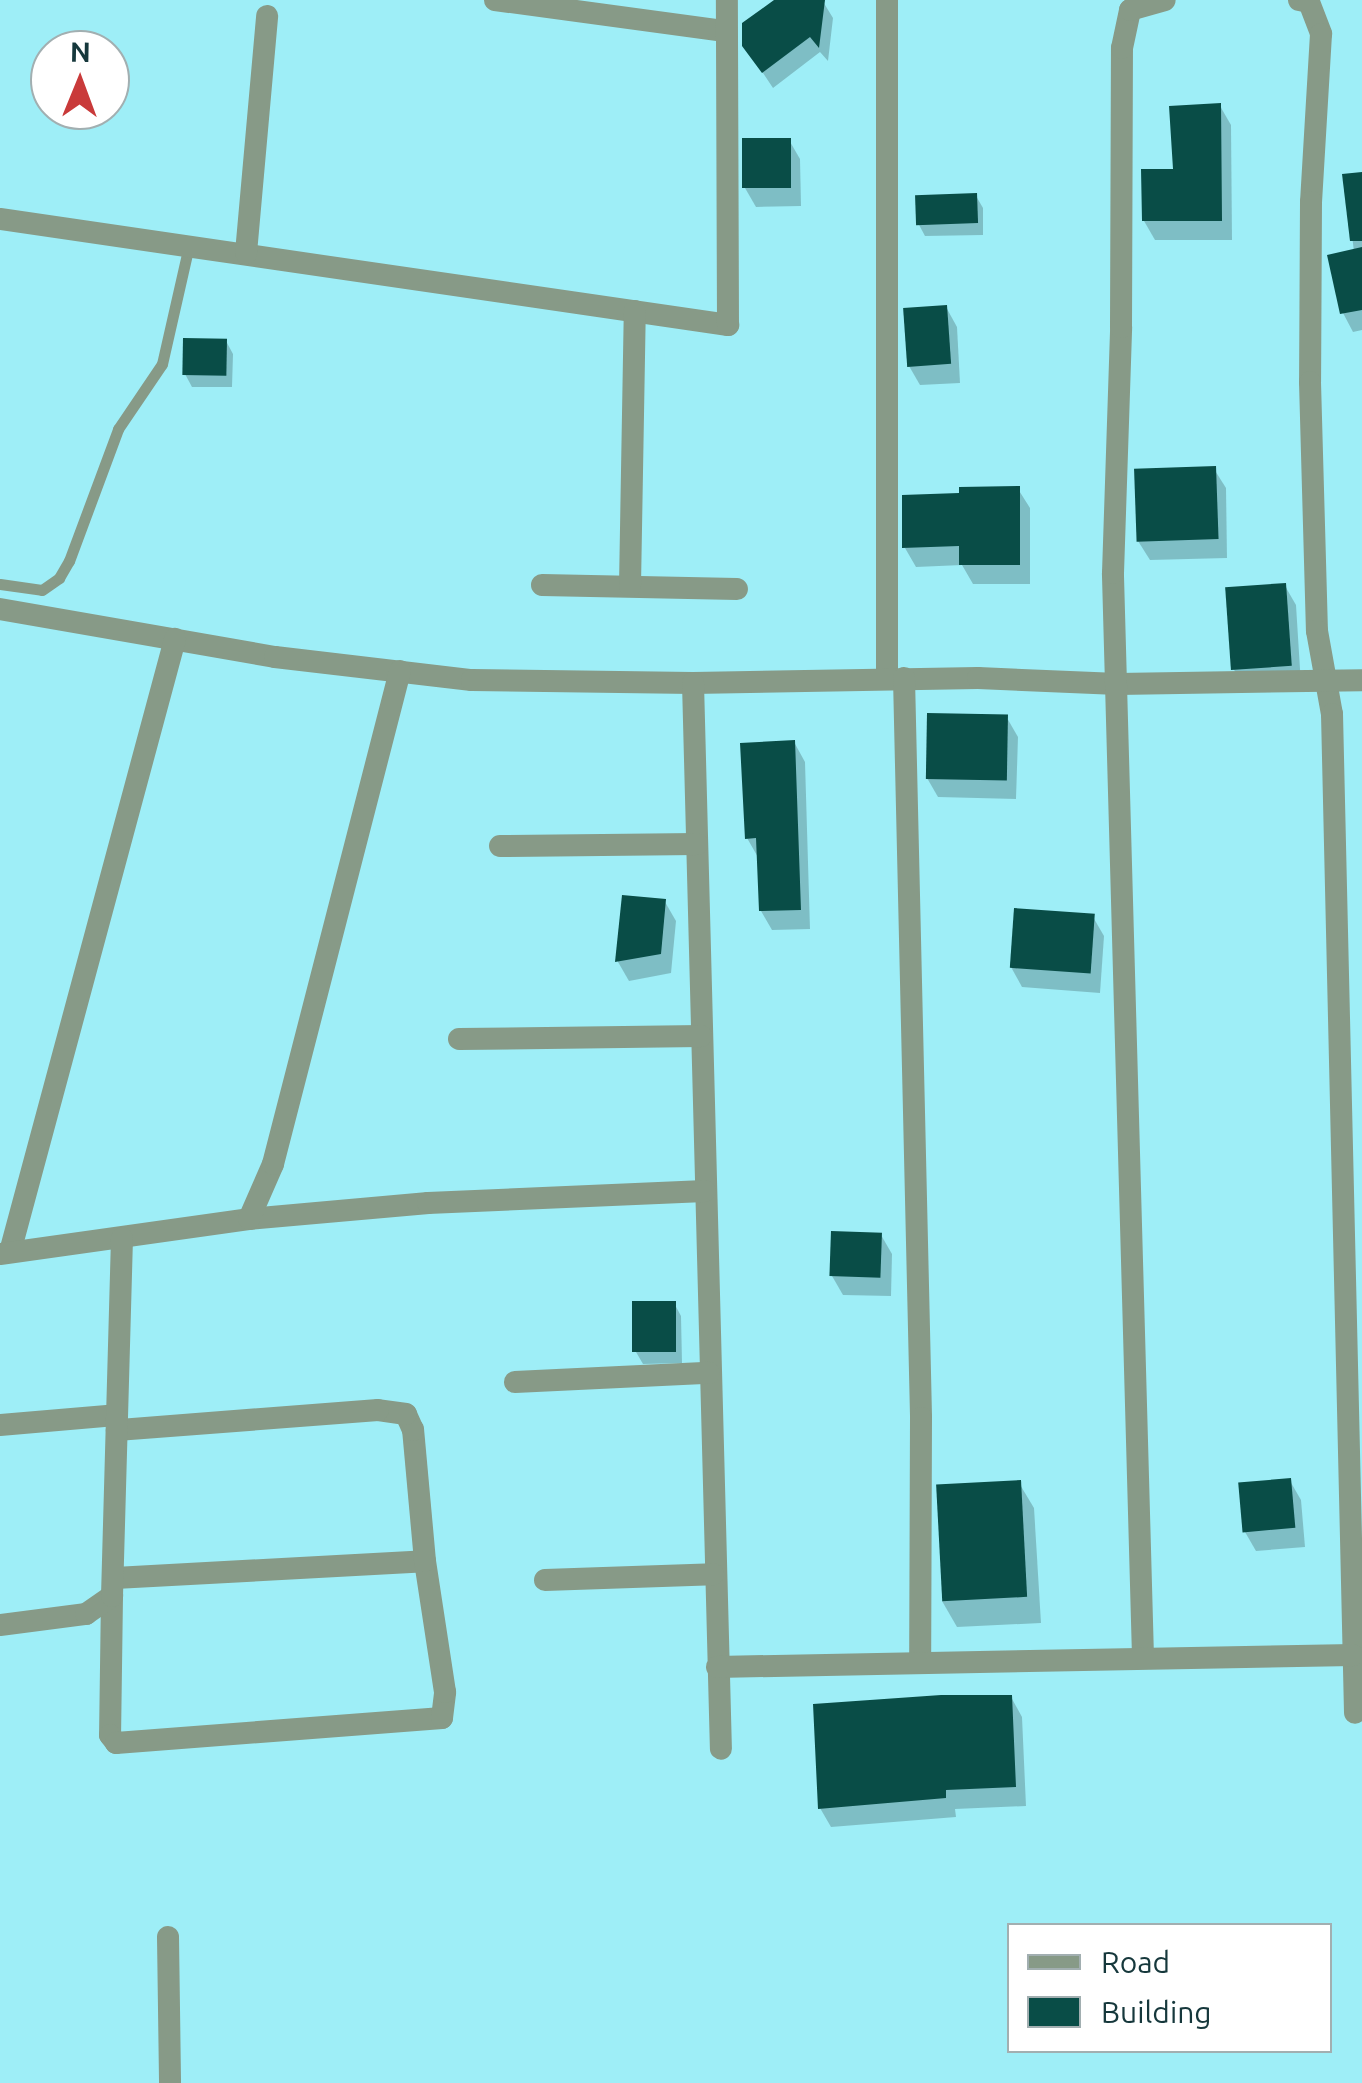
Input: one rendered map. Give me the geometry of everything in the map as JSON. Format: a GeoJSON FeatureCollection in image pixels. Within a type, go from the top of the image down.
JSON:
{"type":"FeatureCollection","features":[{"type":"Feature","properties":{"kind":"street"},"geometry":{"type":"LineString","coordinates":[[495,0],[725,32]]}},
{"type":"Feature","properties":{"kind":"street"},"geometry":{"type":"LineString","coordinates":[[0,219],[728,324],[726,0]]}},
{"type":"Feature","properties":{"kind":"street"},"geometry":{"type":"LineString","coordinates":[[887,0],[896,678],[921,1418],[920,1662]]}},
{"type":"Feature","properties":{"kind":"street"},"geometry":{"type":"LineString","coordinates":[[1143,1657],[1113,573],[1121,327],[1122,48],[1130,10],[1165,0]]}},
{"type":"Feature","properties":{"kind":"street"},"geometry":{"type":"LineString","coordinates":[[1299,0],[1309,2],[1321,34],[1310,202],[1310,382],[1317,630],[1332,714],[1355,1713]]}},
{"type":"Feature","properties":{"kind":"street"},"geometry":{"type":"LineString","coordinates":[[246,253],[267,16]]}},
{"type":"Feature","properties":{"kind":"street"},"geometry":{"type":"LineString","coordinates":[[630,586],[634,311]]}},
{"type":"Feature","properties":{"kind":"street"},"geometry":{"type":"LineString","coordinates":[[542,584],[737,589]]}},
{"type":"Feature","properties":{"kind":"street"},"geometry":{"type":"LineString","coordinates":[[0,609],[275,657],[472,680],[694,683],[896,678],[1118,684],[1362,680]]}},
{"type":"Feature","properties":{"kind":"street"},"geometry":{"type":"LineString","coordinates":[[174,638],[5,1253],[249,1218],[428,1204],[705,1192]]}},
{"type":"Feature","properties":{"kind":"street"},"geometry":{"type":"LineString","coordinates":[[249,1218],[273,1164],[400,671]]}},
{"type":"Feature","properties":{"kind":"street"},"geometry":{"type":"LineString","coordinates":[[694,683],[720,1749]]}},
{"type":"Feature","properties":{"kind":"street"},"geometry":{"type":"LineString","coordinates":[[500,846],[696,844]]}},
{"type":"Feature","properties":{"kind":"street"},"geometry":{"type":"LineString","coordinates":[[459,1039],[701,1036]]}},
{"type":"Feature","properties":{"kind":"street"},"geometry":{"type":"LineString","coordinates":[[0,1425],[116,1422],[378,1410],[406,1414],[414,1430],[425,1562],[446,1706],[442,1718],[423,1724],[116,1743],[110,1735],[116,1422],[122,1238]]}},
{"type":"Feature","properties":{"kind":"street"},"geometry":{"type":"LineString","coordinates":[[515,1382],[710,1373]]}},
{"type":"Feature","properties":{"kind":"street"},"geometry":{"type":"LineString","coordinates":[[0,1626],[86,1614],[114,1587],[425,1562]]}},
{"type":"Feature","properties":{"kind":"street"},"geometry":{"type":"LineString","coordinates":[[545,1580],[713,1574]]}},
{"type":"Feature","properties":{"kind":"street"},"geometry":{"type":"LineString","coordinates":[[717,1667],[1353,1655]]}},
{"type":"Feature","properties":{"kind":"street"},"geometry":{"type":"LineString","coordinates":[[168,1937],[170,2083]]}},
{"type":"Feature","properties":{"kind":"lane"},"geometry":{"type":"LineString","coordinates":[[0,584],[42,590],[59,578],[69,561],[118,428],[162,364],[189,244]]}},
{"type":"Feature","properties":{"kind":"building"},"geometry":{"type":"Polygon","coordinates":[[[774,0],[825,0],[819,48],[810,37],[762,73],[742,46],[742,23],[774,0]]]}},
{"type":"Feature","properties":{"kind":"building"},"geometry":{"type":"Polygon","coordinates":[[[1221,103],[1222,221],[1142,221],[1141,169],[1173,169],[1169,106],[1221,103]]]}},
{"type":"Feature","properties":{"kind":"building"},"geometry":{"type":"Polygon","coordinates":[[[742,138],[791,138],[791,188],[742,188],[742,138]]]}},
{"type":"Feature","properties":{"kind":"building"},"geometry":{"type":"Polygon","coordinates":[[[1362,172],[1362,241],[1350,241],[1342,174],[1362,172]]]}},
{"type":"Feature","properties":{"kind":"building"},"geometry":{"type":"Polygon","coordinates":[[[977,193],[978,223],[916,225],[915,195],[977,193]]]}},
{"type":"Feature","properties":{"kind":"building"},"geometry":{"type":"Polygon","coordinates":[[[1362,247],[1362,310],[1340,314],[1327,255],[1362,247]]]}},
{"type":"Feature","properties":{"kind":"building"},"geometry":{"type":"Polygon","coordinates":[[[947,305],[951,364],[907,367],[903,308],[947,305]]]}},
{"type":"Feature","properties":{"kind":"building"},"geometry":{"type":"Polygon","coordinates":[[[183,338],[227,339],[226,376],[182,375],[183,338]]]}},
{"type":"Feature","properties":{"kind":"building"},"geometry":{"type":"Polygon","coordinates":[[[1216,466],[1219,539],[1137,542],[1134,469],[1216,466]]]}},
{"type":"Feature","properties":{"kind":"building"},"geometry":{"type":"Polygon","coordinates":[[[1020,486],[1020,565],[959,565],[959,546],[902,548],[902,495],[959,493],[959,487],[1020,486]]]}},
{"type":"Feature","properties":{"kind":"building"},"geometry":{"type":"Polygon","coordinates":[[[1286,583],[1292,666],[1231,670],[1225,587],[1286,583]]]}},
{"type":"Feature","properties":{"kind":"building"},"geometry":{"type":"Polygon","coordinates":[[[927,713],[1008,714],[1007,780],[926,779],[927,713]]]}},
{"type":"Feature","properties":{"kind":"building"},"geometry":{"type":"Polygon","coordinates":[[[795,740],[801,910],[759,911],[756,838],[745,839],[740,743],[795,740]]]}},
{"type":"Feature","properties":{"kind":"building"},"geometry":{"type":"Polygon","coordinates":[[[622,895],[666,899],[661,954],[615,962],[622,895]]]}},
{"type":"Feature","properties":{"kind":"building"},"geometry":{"type":"Polygon","coordinates":[[[1014,908],[1095,914],[1091,974],[1010,968],[1014,908]]]}},
{"type":"Feature","properties":{"kind":"building"},"geometry":{"type":"Polygon","coordinates":[[[831,1231],[882,1233],[880,1278],[829,1276],[831,1231]]]}},
{"type":"Feature","properties":{"kind":"building"},"geometry":{"type":"Polygon","coordinates":[[[632,1301],[676,1301],[676,1352],[632,1352],[632,1301]]]}},
{"type":"Feature","properties":{"kind":"building"},"geometry":{"type":"Polygon","coordinates":[[[1291,1478],[1295,1528],[1243,1532],[1238,1483],[1291,1478]]]}},
{"type":"Feature","properties":{"kind":"building"},"geometry":{"type":"Polygon","coordinates":[[[1021,1480],[1027,1597],[942,1601],[936,1484],[1021,1480]]]}},
{"type":"Feature","properties":{"kind":"building"},"geometry":{"type":"Polygon","coordinates":[[[941,1695],[1012,1695],[1016,1787],[946,1790],[946,1798],[818,1809],[813,1704],[941,1695]]]}}]}
